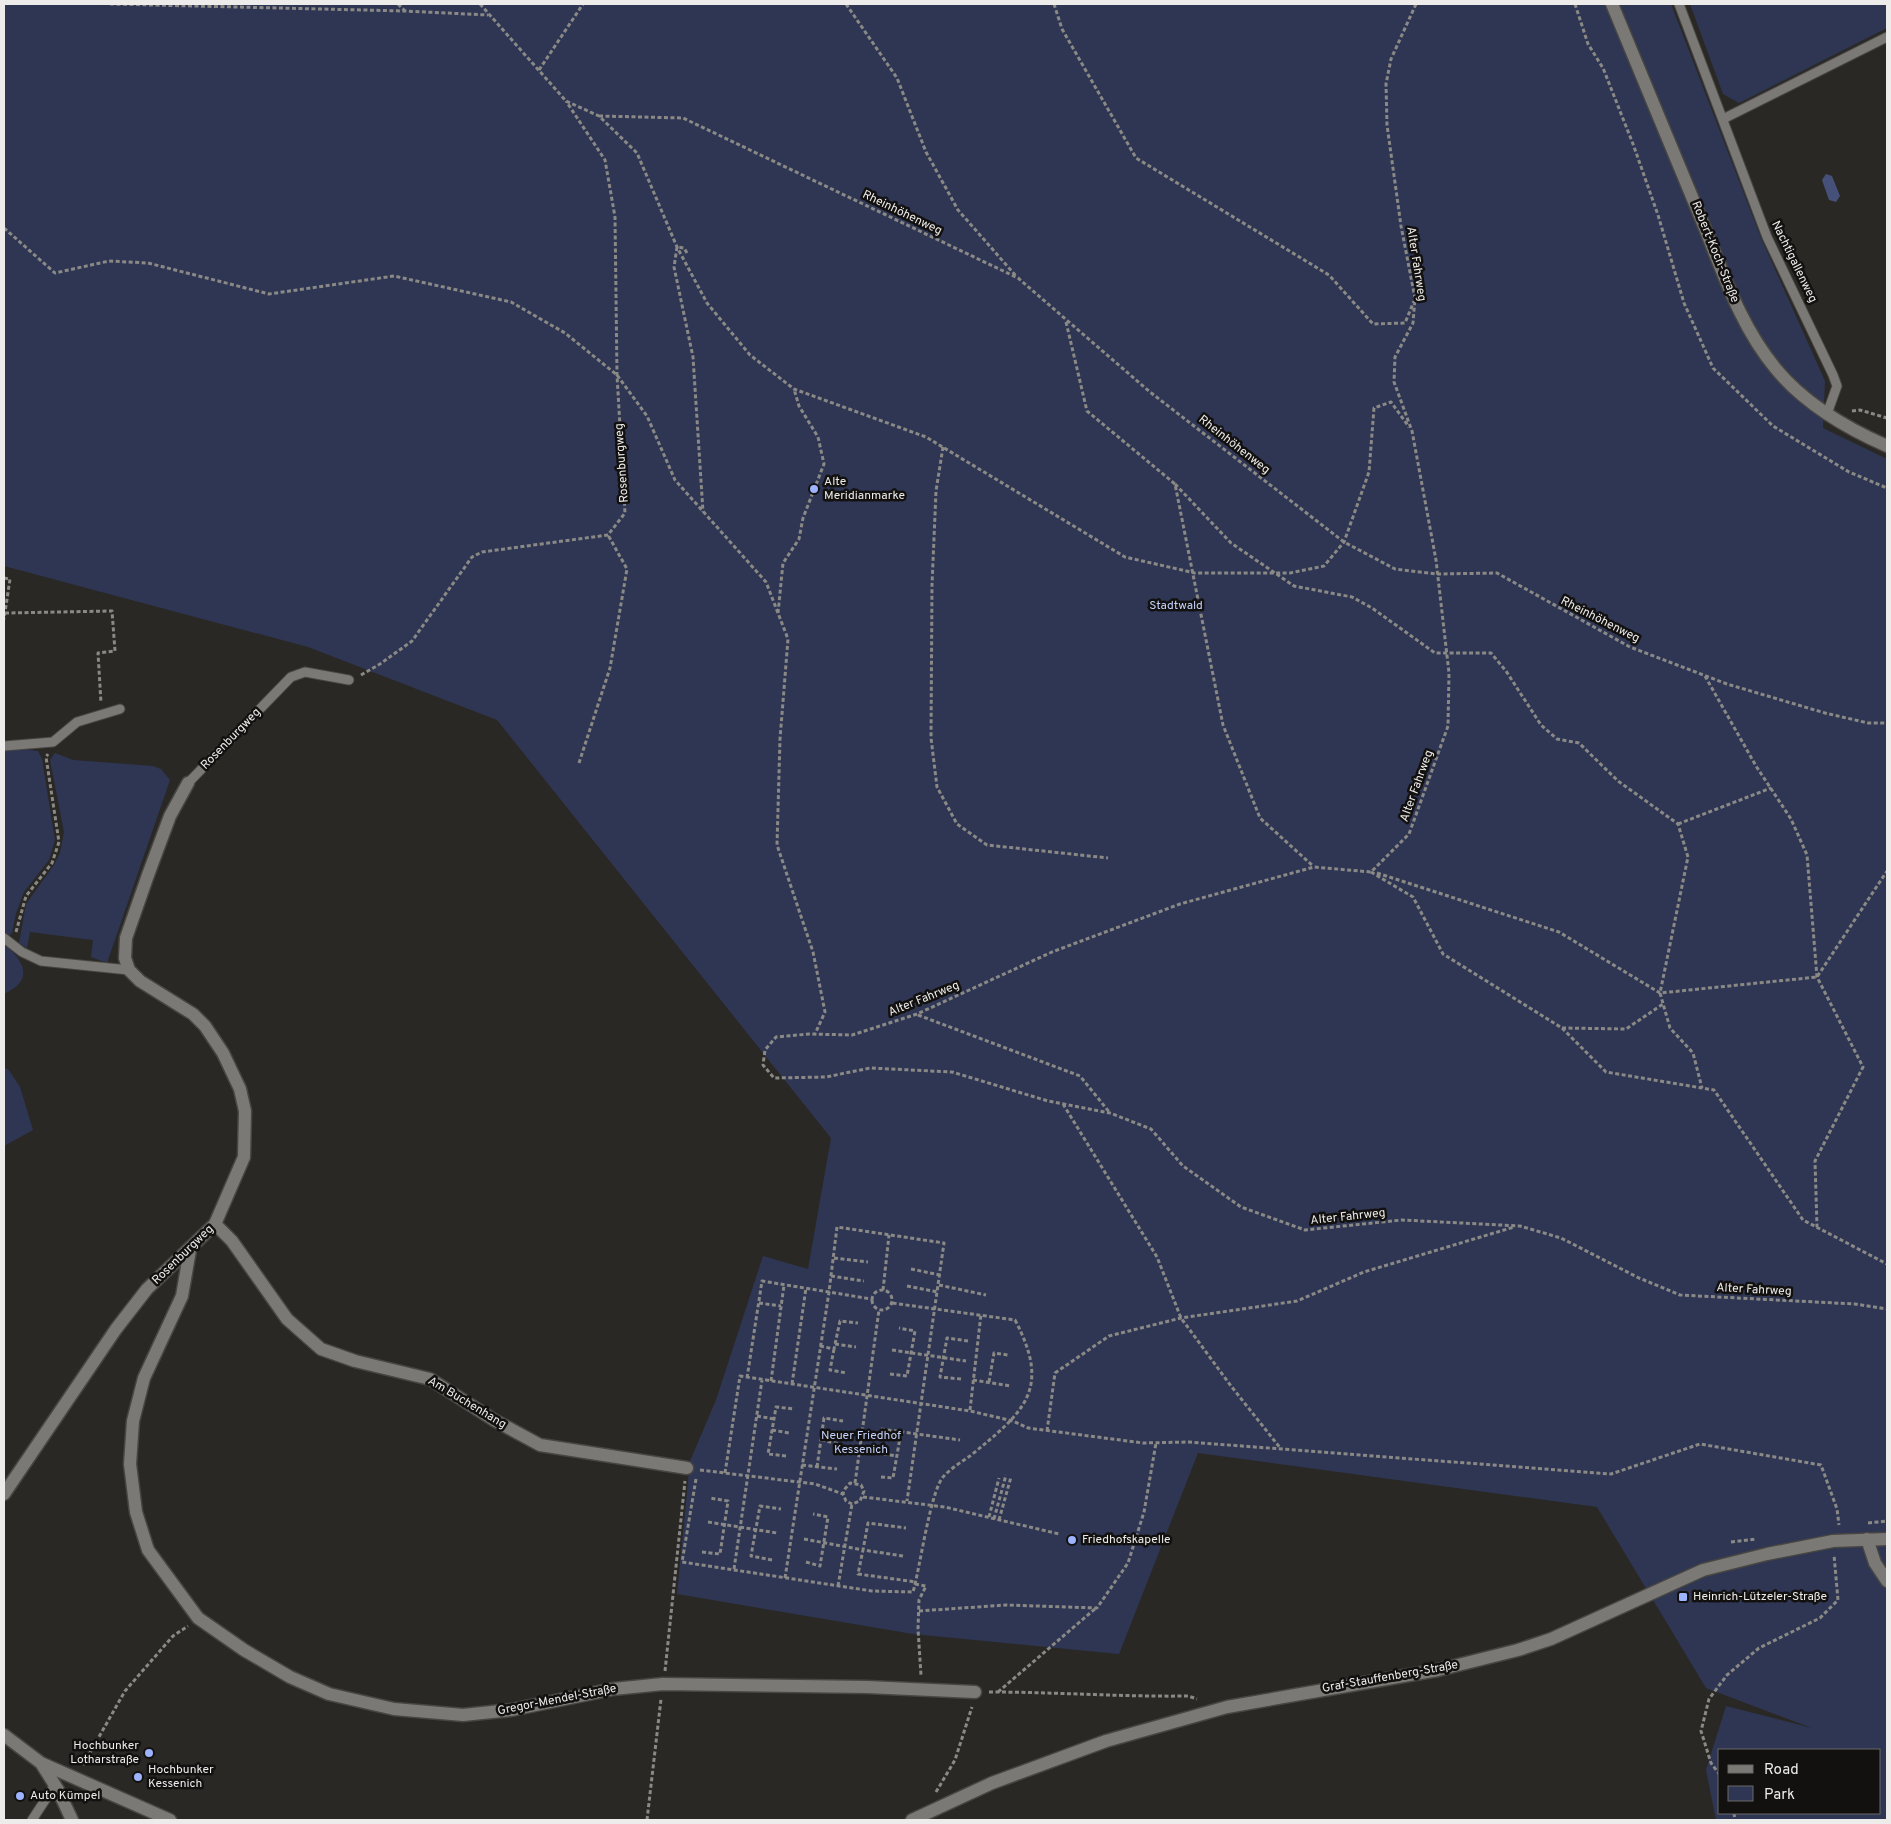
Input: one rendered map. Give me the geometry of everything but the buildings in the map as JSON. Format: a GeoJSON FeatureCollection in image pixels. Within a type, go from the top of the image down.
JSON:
{"type":"FeatureCollection","features":[{"type":"Feature","properties":{"kind":"street","name":"Robert-Koch-Straße"},"geometry":{"type":"LineString","coordinates":[[1612,4],[1738,310],[1776,369],[1792,386],[1827,414],[1859,434],[1887,446]]}},
{"type":"Feature","properties":{"kind":"street","name":"Rosenburgweg"},"geometry":{"type":"LineString","coordinates":[[4,1494],[116,1328],[147,1289],[190,1250],[215,1224],[244,1157],[246,1133],[240,1089],[223,1053],[205,1026],[182,1006],[140,980],[129,970],[125,958],[126,938],[170,816],[188,783]]}},
{"type":"Feature","properties":{"kind":"street","name":"Am Buchenhang"},"geometry":{"type":"LineString","coordinates":[[215,1224],[232,1241],[281,1311],[302,1334],[321,1349],[355,1361],[430,1379],[494,1420],[540,1445],[692,1469]]}},
{"type":"Feature","properties":{"kind":"street","name":"Gregor-Mendel-Straße"},"geometry":{"type":"LineString","coordinates":[[190,1250],[182,1296],[144,1378],[133,1421],[130,1464],[136,1512],[148,1550],[198,1618],[244,1650],[290,1678],[329,1694],[394,1709],[464,1715],[510,1710],[613,1689],[663,1684],[922,1688],[975,1692]]}},
{"type":"Feature","properties":{"kind":"street"},"geometry":{"type":"LineString","coordinates":[[1887,1539],[1867,1539],[1874,1563],[1887,1581]]}},
{"type":"Feature","properties":{"kind":"street","name":"Graf-Stauffenberg-Straße"},"geometry":{"type":"LineString","coordinates":[[917,1818],[992,1783],[1106,1741],[1227,1707],[1486,1659],[1551,1639],[1704,1570],[1812,1545],[1867,1539]]}},
{"type":"Feature","properties":{"kind":"street"},"geometry":{"type":"LineString","coordinates":[[4,1735],[41,1763],[170,1820]]}},
{"type":"Feature","properties":{"kind":"street"},"geometry":{"type":"LineString","coordinates":[[41,1763],[55,1785],[72,1820]]}},
{"type":"Feature","properties":{"kind":"lane","name":"Nachtigallenweg"},"geometry":{"type":"LineString","coordinates":[[1679,4],[1767,237],[1837,386],[1827,414]]}},
{"type":"Feature","properties":{"kind":"lane"},"geometry":{"type":"LineString","coordinates":[[1723,119],[1887,37]]}},
{"type":"Feature","properties":{"kind":"lane","name":"Rosenburgweg"},"geometry":{"type":"LineString","coordinates":[[188,783],[290,677],[305,672],[349,680]]}},
{"type":"Feature","properties":{"kind":"lane"},"geometry":{"type":"LineString","coordinates":[[4,746],[53,742],[77,722],[120,709]]}},
{"type":"Feature","properties":{"kind":"lane"},"geometry":{"type":"LineString","coordinates":[[4,938],[40,961],[129,970]]}},
{"type":"Feature","properties":{"kind":"lane"},"geometry":{"type":"LineString","coordinates":[[32,1820],[55,1785]]}},
{"type":"Feature","properties":{"kind":"path"},"geometry":{"type":"LineString","coordinates":[[110,4],[266,6],[488,16]]}},
{"type":"Feature","properties":{"kind":"path"},"geometry":{"type":"LineString","coordinates":[[398,4],[405,11]]}},
{"type":"Feature","properties":{"kind":"path","name":"Rosenburgweg"},"geometry":{"type":"LineString","coordinates":[[480,4],[488,16],[566,101],[605,160],[615,217],[617,375],[625,513],[608,535]]}},
{"type":"Feature","properties":{"kind":"path"},"geometry":{"type":"LineString","coordinates":[[539,70],[583,4]]}},
{"type":"Feature","properties":{"kind":"path"},"geometry":{"type":"LineString","coordinates":[[846,4],[897,78],[926,152],[958,210],[1018,278]]}},
{"type":"Feature","properties":{"kind":"path"},"geometry":{"type":"LineString","coordinates":[[1054,4],[1062,29],[1136,158],[1329,275],[1374,324],[1404,323],[1415,298]]}},
{"type":"Feature","properties":{"kind":"path","name":"Alter Fahrweg"},"geometry":{"type":"LineString","coordinates":[[1416,4],[1391,59],[1386,84],[1387,126],[1401,226],[1415,298],[1413,323],[1395,357],[1394,382],[1412,431],[1437,574],[1449,673],[1448,726],[1409,834],[1372,872],[1314,867],[1180,904],[1052,952],[917,1014],[852,1034],[776,1037],[765,1050],[763,1065],[774,1078],[826,1077],[870,1068],[952,1072],[1063,1104],[1110,1113],[1151,1129],[1183,1166],[1241,1207],[1305,1230],[1402,1220],[1520,1226],[1561,1238],[1639,1278],[1680,1295],[1855,1304],[1887,1309]]}},
{"type":"Feature","properties":{"kind":"path"},"geometry":{"type":"LineString","coordinates":[[1575,4],[1588,44],[1603,68],[1633,144],[1658,215],[1684,303],[1713,368],[1773,426],[1849,472],[1887,488]]}},
{"type":"Feature","properties":{"kind":"path"},"geometry":{"type":"LineString","coordinates":[[566,101],[599,116],[637,152],[677,247],[707,303],[750,355],[794,389],[926,437],[1125,557],[1195,573],[1290,573],[1324,566],[1344,542],[1369,472],[1374,408],[1391,402],[1412,431]]}},
{"type":"Feature","properties":{"kind":"path","name":"Rheinhöhenweg"},"geometry":{"type":"LineString","coordinates":[[599,116],[683,118],[1018,278],[1150,392],[1344,542],[1395,569],[1437,574],[1497,573],[1630,647],[1705,676],[1825,713],[1868,723],[1887,722]]}},
{"type":"Feature","properties":{"kind":"path"},"geometry":{"type":"LineString","coordinates":[[4,228],[55,273],[109,260],[148,263],[269,294],[394,276],[511,302],[565,333],[617,375],[646,416],[675,480],[766,582],[788,639],[780,738],[777,845],[815,961],[825,1012],[815,1034]]}},
{"type":"Feature","properties":{"kind":"path"},"geometry":{"type":"LineString","coordinates":[[677,247],[684,248],[688,253]]}},
{"type":"Feature","properties":{"kind":"path"},"geometry":{"type":"LineString","coordinates":[[677,247],[674,266],[694,357],[703,512]]}},
{"type":"Feature","properties":{"kind":"path"},"geometry":{"type":"LineString","coordinates":[[1066,321],[1087,411],[1175,484],[1231,543],[1294,586],[1352,597],[1372,608],[1435,653],[1491,653],[1546,729],[1557,739],[1579,743],[1618,781],[1678,824],[1688,857],[1660,993],[1670,1028],[1693,1053],[1702,1088]]}},
{"type":"Feature","properties":{"kind":"path"},"geometry":{"type":"LineString","coordinates":[[778,613],[784,563],[799,540],[803,518],[824,464],[818,437],[799,406],[794,389]]}},
{"type":"Feature","properties":{"kind":"path"},"geometry":{"type":"LineString","coordinates":[[943,448],[936,491],[932,585],[931,738],[937,787],[958,824],[987,845],[1108,858]]}},
{"type":"Feature","properties":{"kind":"path"},"geometry":{"type":"LineString","coordinates":[[1175,484],[1195,573],[1223,725],[1260,818],[1314,867]]}},
{"type":"Feature","properties":{"kind":"path"},"geometry":{"type":"LineString","coordinates":[[349,680],[380,664],[412,641],[472,557],[482,552],[608,535],[627,569],[610,668],[579,762]]}},
{"type":"Feature","properties":{"kind":"path"},"geometry":{"type":"LineString","coordinates":[[4,578],[10,579],[4,619]]}},
{"type":"Feature","properties":{"kind":"path"},"geometry":{"type":"LineString","coordinates":[[5,613],[112,611],[115,650],[98,653],[102,714]]}},
{"type":"Feature","properties":{"kind":"path"},"geometry":{"type":"LineString","coordinates":[[1705,676],[1791,819],[1807,855],[1817,977],[1863,1067],[1815,1161],[1817,1227]]}},
{"type":"Feature","properties":{"kind":"path"},"geometry":{"type":"LineString","coordinates":[[13,945],[26,896],[52,863],[59,842],[46,757],[53,742]]}},
{"type":"Feature","properties":{"kind":"path"},"geometry":{"type":"LineString","coordinates":[[1678,824],[1771,788]]}},
{"type":"Feature","properties":{"kind":"path"},"geometry":{"type":"LineString","coordinates":[[1817,977],[1887,871]]}},
{"type":"Feature","properties":{"kind":"path"},"geometry":{"type":"LineString","coordinates":[[1372,872],[1559,932],[1660,993],[1817,977]]}},
{"type":"Feature","properties":{"kind":"path"},"geometry":{"type":"LineString","coordinates":[[1372,872],[1412,897],[1444,954],[1562,1028],[1606,1072],[1714,1090],[1803,1220],[1887,1264]]}},
{"type":"Feature","properties":{"kind":"path"},"geometry":{"type":"LineString","coordinates":[[1562,1028],[1626,1029],[1664,1004]]}},
{"type":"Feature","properties":{"kind":"path"},"geometry":{"type":"LineString","coordinates":[[917,1014],[1080,1076],[1110,1113]]}},
{"type":"Feature","properties":{"kind":"path"},"geometry":{"type":"LineString","coordinates":[[1063,1104],[1157,1257],[1181,1318],[1231,1386],[1282,1449]]}},
{"type":"Feature","properties":{"kind":"path"},"geometry":{"type":"LineString","coordinates":[[1047,1430],[1055,1373],[1109,1336],[1181,1318],[1297,1301],[1364,1272],[1520,1226]]}},
{"type":"Feature","properties":{"kind":"path"},"geometry":{"type":"LineString","coordinates":[[785,1578],[829,1292],[837,1227],[944,1243],[907,1501]]}},
{"type":"Feature","properties":{"kind":"path"},"geometry":{"type":"LineString","coordinates":[[882,1290],[890,1235]]}},
{"type":"Feature","properties":{"kind":"path"},"geometry":{"type":"LineString","coordinates":[[834,1258],[868,1262]]}},
{"type":"Feature","properties":{"kind":"path"},"geometry":{"type":"LineString","coordinates":[[911,1269],[940,1275]]}},
{"type":"Feature","properties":{"kind":"path"},"geometry":{"type":"LineString","coordinates":[[831,1276],[864,1281]]}},
{"type":"Feature","properties":{"kind":"path"},"geometry":{"type":"LineString","coordinates":[[747,1378],[762,1281],[871,1299]]}},
{"type":"Feature","properties":{"kind":"path"},"geometry":{"type":"LineString","coordinates":[[771,1381],[784,1285]]}},
{"type":"Feature","properties":{"kind":"path"},"geometry":{"type":"LineString","coordinates":[[939,1285],[986,1295]]}},
{"type":"Feature","properties":{"kind":"path"},"geometry":{"type":"LineString","coordinates":[[907,1286],[938,1292]]}},
{"type":"Feature","properties":{"kind":"path"},"geometry":{"type":"LineString","coordinates":[[792,1384],[806,1288]]}},
{"type":"Feature","properties":{"kind":"path"},"geometry":{"type":"LineString","coordinates":[[882,1290],[890,1294],[892,1303],[887,1309],[879,1310],[873,1306],[871,1299],[875,1292],[882,1290]]}},
{"type":"Feature","properties":{"kind":"path"},"geometry":{"type":"LineString","coordinates":[[759,1303],[781,1306]]}},
{"type":"Feature","properties":{"kind":"path"},"geometry":{"type":"LineString","coordinates":[[692,1469],[682,1562],[872,1591],[913,1592],[932,1505],[942,1478],[1013,1421],[1025,1405],[1031,1384],[1032,1364],[1028,1347],[1015,1320],[892,1303]]}},
{"type":"Feature","properties":{"kind":"path"},"geometry":{"type":"LineString","coordinates":[[855,1483],[879,1310]]}},
{"type":"Feature","properties":{"kind":"path"},"geometry":{"type":"LineString","coordinates":[[970,1411],[981,1314]]}},
{"type":"Feature","properties":{"kind":"path"},"geometry":{"type":"LineString","coordinates":[[847,1373],[830,1370],[834,1346],[840,1321],[858,1324]]}},
{"type":"Feature","properties":{"kind":"path"},"geometry":{"type":"LineString","coordinates":[[890,1374],[907,1376],[915,1331],[899,1328]]}},
{"type":"Feature","properties":{"kind":"path"},"geometry":{"type":"LineString","coordinates":[[961,1380],[940,1377],[947,1338],[968,1341]]}},
{"type":"Feature","properties":{"kind":"path"},"geometry":{"type":"LineString","coordinates":[[820,1346],[856,1347]]}},
{"type":"Feature","properties":{"kind":"path"},"geometry":{"type":"LineString","coordinates":[[892,1350],[966,1361]]}},
{"type":"Feature","properties":{"kind":"path"},"geometry":{"type":"LineString","coordinates":[[989,1382],[994,1353],[1008,1355]]}},
{"type":"Feature","properties":{"kind":"path"},"geometry":{"type":"LineString","coordinates":[[725,1473],[740,1376],[970,1411],[1013,1421],[1028,1428],[1156,1443],[1189,1442],[1610,1474],[1700,1444],[1821,1465],[1840,1525],[1830,1526]]}},
{"type":"Feature","properties":{"kind":"path"},"geometry":{"type":"LineString","coordinates":[[734,1569],[762,1380]]}},
{"type":"Feature","properties":{"kind":"path"},"geometry":{"type":"LineString","coordinates":[[973,1380],[1011,1386]]}},
{"type":"Feature","properties":{"kind":"path"},"geometry":{"type":"LineString","coordinates":[[786,1456],[768,1454],[776,1406],[794,1409]]}},
{"type":"Feature","properties":{"kind":"path"},"geometry":{"type":"LineString","coordinates":[[757,1416],[774,1419]]}},
{"type":"Feature","properties":{"kind":"path"},"geometry":{"type":"LineString","coordinates":[[817,1467],[824,1418],[843,1421]]}},
{"type":"Feature","properties":{"kind":"path"},"geometry":{"type":"LineString","coordinates":[[881,1429],[960,1440]]}},
{"type":"Feature","properties":{"kind":"path"},"geometry":{"type":"LineString","coordinates":[[772,1430],[789,1433]]}},
{"type":"Feature","properties":{"kind":"path"},"geometry":{"type":"LineString","coordinates":[[881,1477],[893,1478],[901,1432]]}},
{"type":"Feature","properties":{"kind":"path"},"geometry":{"type":"LineString","coordinates":[[821,1440],[840,1444]]}},
{"type":"Feature","properties":{"kind":"path"},"geometry":{"type":"LineString","coordinates":[[998,1692],[1096,1608],[1128,1563],[1144,1512],[1156,1443]]}},
{"type":"Feature","properties":{"kind":"path"},"geometry":{"type":"LineString","coordinates":[[877,1453],[896,1456]]}},
{"type":"Feature","properties":{"kind":"path"},"geometry":{"type":"LineString","coordinates":[[802,1465],[837,1469]]}},
{"type":"Feature","properties":{"kind":"path"},"geometry":{"type":"LineString","coordinates":[[692,1469],[799,1482],[832,1488],[843,1494],[846,1500],[852,1504]]}},
{"type":"Feature","properties":{"kind":"path"},"geometry":{"type":"LineString","coordinates":[[647,1820],[692,1469]]}},
{"type":"Feature","properties":{"kind":"path"},"geometry":{"type":"LineString","coordinates":[[994,1519],[1006,1474]]}},
{"type":"Feature","properties":{"kind":"path"},"geometry":{"type":"LineString","coordinates":[[999,1520],[1011,1477]]}},
{"type":"Feature","properties":{"kind":"path"},"geometry":{"type":"LineString","coordinates":[[989,1517],[999,1478]]}},
{"type":"Feature","properties":{"kind":"path"},"geometry":{"type":"LineString","coordinates":[[843,1494],[846,1486],[855,1483],[861,1485],[864,1491],[863,1497],[860,1501],[852,1504]]}},
{"type":"Feature","properties":{"kind":"path"},"geometry":{"type":"LineString","coordinates":[[863,1497],[932,1505],[1059,1534]]}},
{"type":"Feature","properties":{"kind":"path"},"geometry":{"type":"LineString","coordinates":[[702,1552],[720,1554],[725,1526],[728,1501],[710,1498]]}},
{"type":"Feature","properties":{"kind":"path"},"geometry":{"type":"LineString","coordinates":[[838,1586],[843,1546],[852,1504]]}},
{"type":"Feature","properties":{"kind":"path"},"geometry":{"type":"LineString","coordinates":[[772,1560],[752,1556],[755,1530],[760,1506],[781,1509]]}},
{"type":"Feature","properties":{"kind":"path"},"geometry":{"type":"LineString","coordinates":[[806,1562],[820,1566],[828,1517],[813,1514]]}},
{"type":"Feature","properties":{"kind":"path"},"geometry":{"type":"LineString","coordinates":[[708,1522],[777,1533]]}},
{"type":"Feature","properties":{"kind":"path"},"geometry":{"type":"LineString","coordinates":[[906,1528],[868,1523],[858,1574],[926,1586],[919,1600],[922,1688]]}},
{"type":"Feature","properties":{"kind":"path"},"geometry":{"type":"LineString","coordinates":[[804,1539],[903,1556]]}},
{"type":"Feature","properties":{"kind":"path"},"geometry":{"type":"LineString","coordinates":[[1731,1542],[1758,1539]]}},
{"type":"Feature","properties":{"kind":"path"},"geometry":{"type":"LineString","coordinates":[[1718,1773],[1711,1763],[1701,1731],[1710,1699],[1727,1675],[1758,1648],[1820,1618],[1838,1600],[1835,1563]]}},
{"type":"Feature","properties":{"kind":"path"},"geometry":{"type":"LineString","coordinates":[[919,1611],[1006,1605],[1096,1608]]}},
{"type":"Feature","properties":{"kind":"path"},"geometry":{"type":"LineString","coordinates":[[86,1759],[125,1691],[173,1636],[198,1618]]}},
{"type":"Feature","properties":{"kind":"path"},"geometry":{"type":"LineString","coordinates":[[917,1818],[955,1760],[969,1722],[975,1692],[1047,1692],[1113,1697],[1188,1696],[1198,1699]]}},
{"type":"Feature","properties":{"kind":"green space","name":"Stadtwald"},"geometry":{"type":"Polygon","coordinates":[[[4,4],[1671,4],[1761,238],[1825,381],[1823,428],[1887,459],[1887,1820],[1716,1820],[1706,1770],[1726,1706],[1812,1728],[1706,1688],[1597,1507],[1198,1453],[1119,1654],[913,1634],[677,1594],[690,1461],[716,1400],[763,1256],[808,1269],[831,1138],[497,720],[308,647],[4,566],[4,4]]]}},
{"type":"Feature","properties":{"kind":"green space"},"geometry":{"type":"Polygon","coordinates":[[[1690,4],[1887,4],[1887,28],[1739,103],[1723,94],[1690,4]]]}},
{"type":"Feature","properties":{"kind":"green space"},"geometry":{"type":"Polygon","coordinates":[[[14,748],[38,751],[42,759],[55,840],[49,860],[24,892],[16,913],[12,933],[9,936],[4,931],[4,749],[14,748]]]}},
{"type":"Feature","properties":{"kind":"green space"},"geometry":{"type":"Polygon","coordinates":[[[55,753],[73,760],[153,766],[161,769],[170,780],[107,963],[91,957],[93,940],[30,932],[27,948],[19,943],[26,904],[54,865],[60,853],[64,832],[50,760],[55,753]]]}},
{"type":"Feature","properties":{"kind":"green space"},"geometry":{"type":"Polygon","coordinates":[[[4,943],[17,957],[23,970],[23,976],[14,988],[4,994],[4,943]]]}},
{"type":"Feature","properties":{"kind":"green space"},"geometry":{"type":"Polygon","coordinates":[[[4,1068],[8,1069],[20,1087],[33,1130],[4,1146],[4,1068]]]}},
{"type":"Feature","properties":{"kind":"shaded area"},"geometry":{"type":"Polygon","coordinates":[[[1826,174],[1832,176],[1840,196],[1836,202],[1829,200],[1822,180],[1826,174]]]}},
{"type":"Feature","properties":{"kind":"place","name":"Alte Meridianmarke"},"geometry":{"type":"Point","coordinates":[814,489]}},
{"type":"Feature","properties":{"kind":"place","name":"Friedhofskapelle"},"geometry":{"type":"Point","coordinates":[1072,1540]}},
{"type":"Feature","properties":{"kind":"place","name":"Heinrich-Lützeler-Straße"},"geometry":{"type":"Point","coordinates":[1683,1597]}},
{"type":"Feature","properties":{"kind":"place","name":"Hochbunker Lotharstraße"},"geometry":{"type":"Point","coordinates":[149,1753]}},
{"type":"Feature","properties":{"kind":"place","name":"Hochbunker Kessenich"},"geometry":{"type":"Point","coordinates":[138,1777]}},
{"type":"Feature","properties":{"kind":"place","name":"Auto Kümpel"},"geometry":{"type":"Point","coordinates":[20,1796]}},
{"type":"Feature","properties":{"kind":"park label","name":"Neuer Friedhof Kessenich"},"geometry":{"type":"Point","coordinates":[861,1443]}}]}
